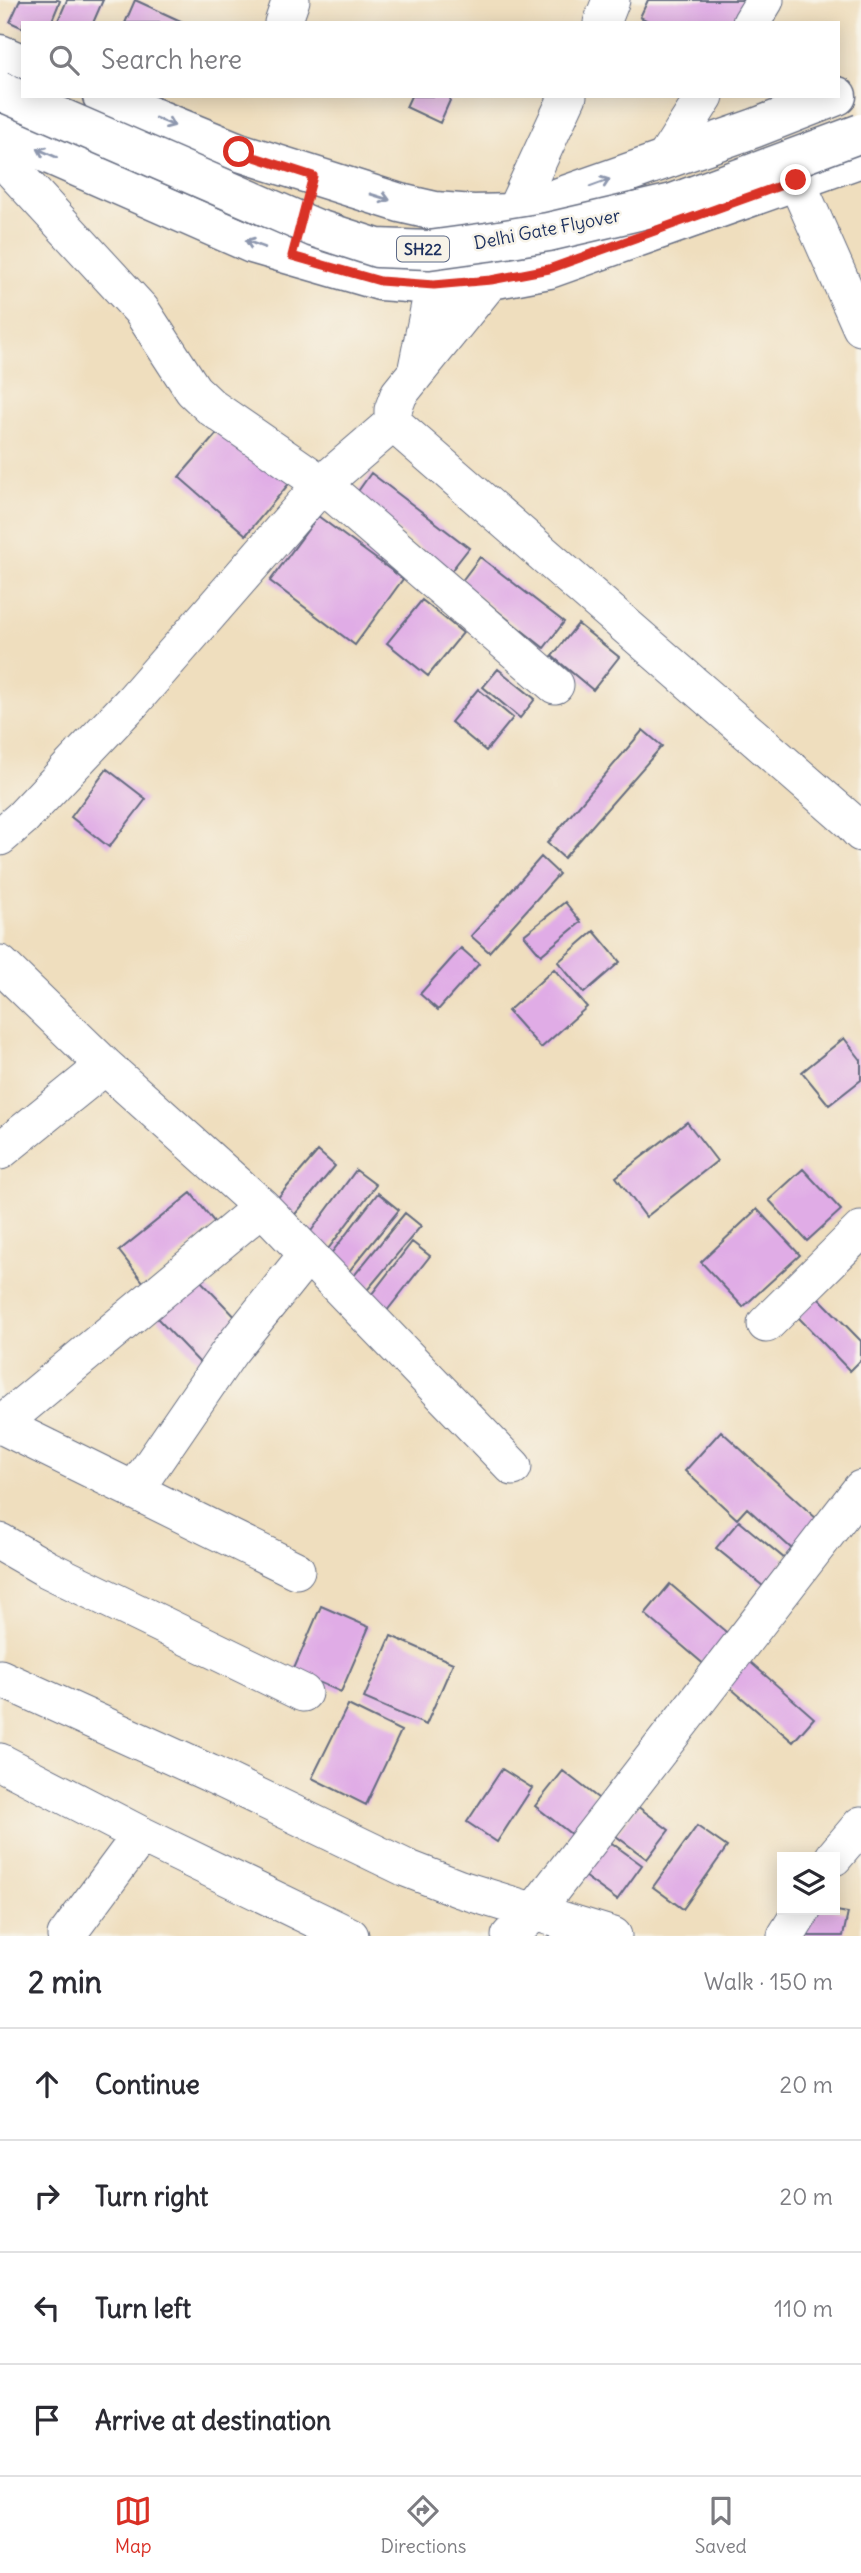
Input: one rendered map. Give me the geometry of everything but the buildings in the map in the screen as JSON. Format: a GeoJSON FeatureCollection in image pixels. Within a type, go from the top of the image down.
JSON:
{"type":"FeatureCollection","features":[{"type":"Feature","properties":{"kind":"main road"},"geometry":{"type":"LineString","coordinates":[[0,54],[21,63]]}},
{"type":"Feature","properties":{"kind":"main road"},"geometry":{"type":"LineString","coordinates":[[840,95],[861,87]]}},
{"type":"Feature","properties":{"kind":"main road","name":"Delhi Gate Flyover"},"geometry":{"type":"LineString","coordinates":[[0,90],[315,228],[377,247],[429,250],[548,232],[673,204],[861,133]]}},
{"type":"Feature","properties":{"kind":"main road"},"geometry":{"type":"LineString","coordinates":[[107,98],[239,152],[313,176],[435,211],[473,214],[514,213],[833,98]]}},
{"type":"Feature","properties":{"kind":"main road"},"geometry":{"type":"LineString","coordinates":[[0,133],[252,244],[380,281],[434,285],[491,280],[549,269],[861,158]]}},
{"type":"Feature","properties":{"kind":"main road"},"geometry":{"type":"LineString","coordinates":[[292,256],[313,176]]}},
{"type":"Feature","properties":{"kind":"street"},"geometry":{"type":"LineString","coordinates":[[284,21],[291,0]]}},
{"type":"Feature","properties":{"kind":"street"},"geometry":{"type":"LineString","coordinates":[[603,21],[611,0]]}},
{"type":"Feature","properties":{"kind":"street"},"geometry":{"type":"LineString","coordinates":[[752,21],[765,0]]}},
{"type":"Feature","properties":{"kind":"street"},"geometry":{"type":"LineString","coordinates":[[514,213],[567,98]]}},
{"type":"Feature","properties":{"kind":"street"},"geometry":{"type":"LineString","coordinates":[[665,159],[704,98]]}},
{"type":"Feature","properties":{"kind":"street"},"geometry":{"type":"LineString","coordinates":[[0,158],[142,310],[193,390],[211,407],[322,484],[555,685]]}},
{"type":"Feature","properties":{"kind":"street"},"geometry":{"type":"LineString","coordinates":[[796,180],[861,327]]}},
{"type":"Feature","properties":{"kind":"street"},"geometry":{"type":"LineString","coordinates":[[491,280],[399,394],[393,410],[393,423],[861,833]]}},
{"type":"Feature","properties":{"kind":"street"},"geometry":{"type":"LineString","coordinates":[[415,375],[434,285]]}},
{"type":"Feature","properties":{"kind":"street"},"geometry":{"type":"LineString","coordinates":[[0,837],[22,818],[133,701],[322,484],[393,423]]}},
{"type":"Feature","properties":{"kind":"street"},"geometry":{"type":"LineString","coordinates":[[0,964],[105,1066],[262,1207],[513,1467]]}},
{"type":"Feature","properties":{"kind":"street"},"geometry":{"type":"LineString","coordinates":[[0,1151],[105,1066]]}},
{"type":"Feature","properties":{"kind":"street"},"geometry":{"type":"LineString","coordinates":[[262,1207],[0,1425],[296,1570]]}},
{"type":"Feature","properties":{"kind":"street"},"geometry":{"type":"LineString","coordinates":[[766,1324],[861,1230]]}},
{"type":"Feature","properties":{"kind":"street"},"geometry":{"type":"LineString","coordinates":[[134,1491],[230,1351],[307,1255]]}},
{"type":"Feature","properties":{"kind":"street"},"geometry":{"type":"LineString","coordinates":[[522,1924],[861,1489]]}},
{"type":"Feature","properties":{"kind":"street"},"geometry":{"type":"LineString","coordinates":[[0,1542],[47,1569],[303,1693]]}},
{"type":"Feature","properties":{"kind":"street"},"geometry":{"type":"LineString","coordinates":[[0,1678],[209,1773],[406,1868],[460,1889],[522,1924],[613,1936]]}},
{"type":"Feature","properties":{"kind":"street"},"geometry":{"type":"LineString","coordinates":[[0,1762],[141,1835],[290,1923],[350,1936]]}},
{"type":"Feature","properties":{"kind":"street"},"geometry":{"type":"LineString","coordinates":[[838,1852],[861,1825]]}},
{"type":"Feature","properties":{"kind":"street"},"geometry":{"type":"LineString","coordinates":[[66,1936],[141,1835]]}},
{"type":"Feature","properties":{"kind":"street"},"geometry":{"type":"LineString","coordinates":[[786,1936],[799,1915]]}},
{"type":"Feature","properties":{"kind":"route"},"geometry":{"type":"LineString","coordinates":[[239,152],[313,176],[292,256],[380,281],[434,285],[491,280],[549,269],[796,180]]}}]}
